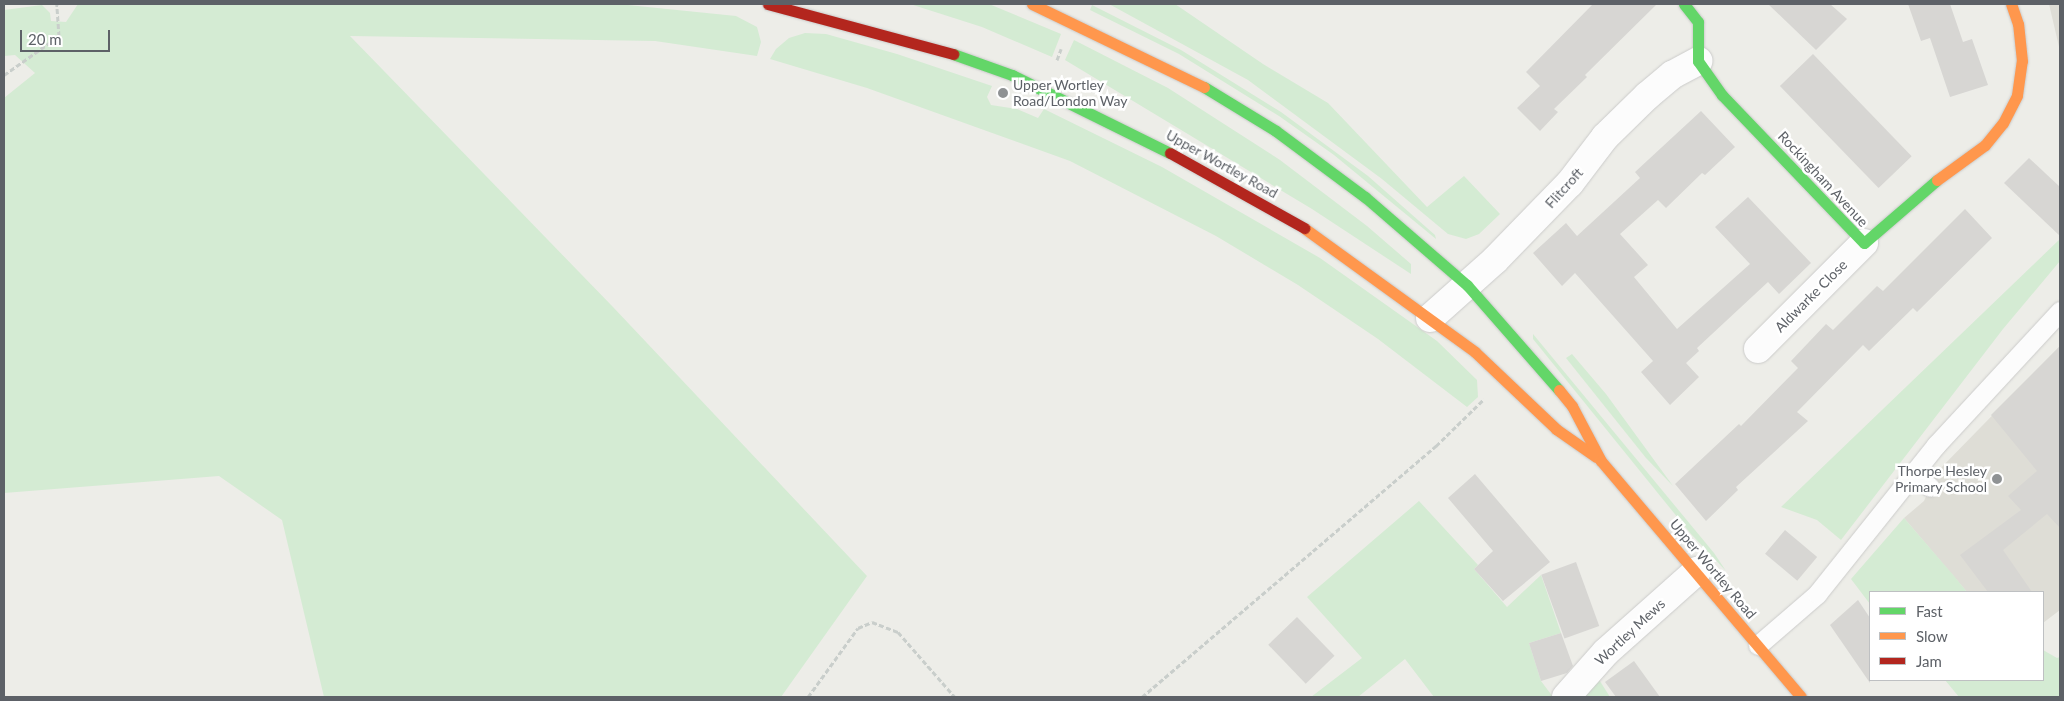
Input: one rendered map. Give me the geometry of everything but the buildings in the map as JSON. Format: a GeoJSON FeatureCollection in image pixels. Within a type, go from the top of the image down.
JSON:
{"type":"FeatureCollection","features":[{"type":"Feature","properties":{"kind":"main road","name":"Upper Wortley Road"},"geometry":{"type":"LineString","coordinates":[[768,4],[943,50],[1012,75],[1081,107],[1210,173],[1313,233],[1430,318],[1504,380],[1556,429],[1601,461]]}},
{"type":"Feature","properties":{"kind":"main road","name":"Upper Wortley Road"},"geometry":{"type":"LineString","coordinates":[[1032,4],[1190,79],[1276,131],[1365,197],[1467,285],[1572,406],[1601,461],[1697,571],[1801,697]]}},
{"type":"Feature","properties":{"kind":"main road"},"geometry":{"type":"LineString","coordinates":[[1684,4],[1698,22],[1698,61]]}},
{"type":"Feature","properties":{"kind":"main road","name":"Rockingham Avenue"},"geometry":{"type":"LineString","coordinates":[[1698,61],[1722,95],[1864,243],[1914,197],[1985,145],[2003,123],[2017,95],[2022,69],[2018,24],[2010,4]]}},
{"type":"Feature","properties":{"kind":"street","name":"Flitcroft"},"geometry":{"type":"LineString","coordinates":[[1430,318],[1467,285],[1570,183],[1619,123],[1672,75],[1698,61]]}},
{"type":"Feature","properties":{"kind":"street","name":"Aldwarke Close"},"geometry":{"type":"LineString","coordinates":[[1758,349],[1864,243]]}},
{"type":"Feature","properties":{"kind":"street","name":"Wortley Mews"},"geometry":{"type":"LineString","coordinates":[[1566,697],[1606,652],[1697,571]]}},
{"type":"Feature","properties":{"kind":"lane"},"geometry":{"type":"LineString","coordinates":[[1758,645],[1817,594],[1886,512],[1911,474],[2060,311]]}},
{"type":"Feature","properties":{"kind":"lane"},"geometry":{"type":"LineString","coordinates":[[1911,474],[1930,487]]}},
{"type":"Feature","properties":{"kind":"path"},"geometry":{"type":"LineString","coordinates":[[4,75],[59,36],[57,4]]}},
{"type":"Feature","properties":{"kind":"path"},"geometry":{"type":"LineString","coordinates":[[1142,697],[1436,446],[1504,380]]}},
{"type":"Feature","properties":{"kind":"path"},"geometry":{"type":"LineString","coordinates":[[808,697],[858,628],[872,622],[886,625],[898,632],[956,697]]}},
{"type":"Feature","properties":{"kind":"shaded area"},"geometry":{"type":"Polygon","coordinates":[[[2049,4],[2060,4],[2060,51],[2049,4]]]}},
{"type":"Feature","properties":{"kind":"shaded area","name":"Thorpe Hesley Primary School"},"geometry":{"type":"Polygon","coordinates":[[[2060,346],[2060,610],[2044,622],[2044,591],[1966,591],[1904,518],[1924,501],[1937,472],[2060,346]]]}},
{"type":"Feature","properties":{"kind":"green space"},"geometry":{"type":"Polygon","coordinates":[[[78,4],[618,4],[736,16],[757,27],[761,42],[757,56],[655,41],[350,36],[613,307],[867,576],[781,697],[324,697],[282,520],[219,476],[4,493],[4,98],[35,73],[15,55],[4,56],[4,10],[42,5],[50,13],[51,21],[66,22],[78,4]]]}},
{"type":"Feature","properties":{"kind":"green space"},"geometry":{"type":"Polygon","coordinates":[[[910,4],[989,4],[1061,34],[1052,57],[982,27],[910,4]]]}},
{"type":"Feature","properties":{"kind":"green space"},"geometry":{"type":"Polygon","coordinates":[[[1109,4],[1175,4],[1263,64],[1328,103],[1427,207],[1464,176],[1500,214],[1479,234],[1466,239],[1448,234],[1382,179],[1248,80],[1109,4]]]}},
{"type":"Feature","properties":{"kind":"green space"},"geometry":{"type":"Polygon","coordinates":[[[1092,5],[1181,50],[1281,112],[1368,176],[1435,235],[1436,239],[1334,155],[1279,116],[1179,54],[1090,10],[1092,5]]]}},
{"type":"Feature","properties":{"kind":"green space"},"geometry":{"type":"Polygon","coordinates":[[[805,33],[826,34],[897,54],[992,86],[987,97],[991,105],[1017,109],[1038,118],[1044,109],[1162,167],[1320,258],[1437,341],[1477,380],[1478,397],[1467,407],[1378,339],[1298,285],[1216,236],[1070,161],[867,88],[770,59],[776,49],[789,38],[805,33]]]}},
{"type":"Feature","properties":{"kind":"green space"},"geometry":{"type":"Polygon","coordinates":[[[1074,40],[1168,88],[1280,160],[1367,226],[1411,264],[1411,274],[1312,209],[1065,60],[1074,40]]]}},
{"type":"Feature","properties":{"kind":"green space"},"geometry":{"type":"Polygon","coordinates":[[[2060,239],[2060,261],[2003,329],[1841,540],[1817,520],[1781,507],[2060,239]]]}},
{"type":"Feature","properties":{"kind":"green space"},"geometry":{"type":"Polygon","coordinates":[[[1533,334],[1714,553],[1726,571],[1691,534],[1533,339],[1533,334]]]}},
{"type":"Feature","properties":{"kind":"green space"},"geometry":{"type":"Polygon","coordinates":[[[1572,354],[1606,394],[1673,486],[1646,458],[1566,358],[1572,354]]]}},
{"type":"Feature","properties":{"kind":"green space"},"geometry":{"type":"Polygon","coordinates":[[[1419,501],[1478,565],[1474,569],[1507,607],[1541,575],[1561,633],[1529,643],[1541,681],[1553,697],[1434,697],[1405,659],[1358,697],[1311,697],[1362,658],[1307,597],[1419,501]]]}},
{"type":"Feature","properties":{"kind":"green space"},"geometry":{"type":"Polygon","coordinates":[[[1904,518],[1966,591],[1869,591],[1869,603],[1851,579],[1904,518]]]}},
{"type":"Feature","properties":{"kind":"green space"},"geometry":{"type":"Polygon","coordinates":[[[2044,651],[2057,658],[2060,657],[2060,697],[1959,697],[1946,681],[2044,681],[2044,651]]]}},
{"type":"Feature","properties":{"kind":"green space"},"geometry":{"type":"Polygon","coordinates":[[[1598,678],[1610,697],[1584,697],[1598,678]]]}},
{"type":"Feature","properties":{"kind":"traffic: fast"},"geometry":{"type":"LineString","coordinates":[[1684,4],[1698,22],[1698,61],[1722,95],[1864,243],[1937,180]]}},
{"type":"Feature","properties":{"kind":"traffic: fast"},"geometry":{"type":"LineString","coordinates":[[953,54],[1012,75],[1170,153]]}},
{"type":"Feature","properties":{"kind":"traffic: fast"},"geometry":{"type":"LineString","coordinates":[[1204,87],[1276,131],[1365,197],[1467,285],[1559,390]]}},
{"type":"Feature","properties":{"kind":"traffic: slow"},"geometry":{"type":"LineString","coordinates":[[1032,4],[1204,87]]}},
{"type":"Feature","properties":{"kind":"traffic: slow"},"geometry":{"type":"LineString","coordinates":[[1937,180],[1985,145],[2003,123],[2017,95],[2022,61],[2018,24],[2011,4]]}},
{"type":"Feature","properties":{"kind":"traffic: slow"},"geometry":{"type":"LineString","coordinates":[[1304,228],[1475,352],[1556,429],[1596,457]]}},
{"type":"Feature","properties":{"kind":"traffic: slow"},"geometry":{"type":"LineString","coordinates":[[1559,390],[1572,406],[1601,461],[1801,697]]}},
{"type":"Feature","properties":{"kind":"traffic: jam"},"geometry":{"type":"LineString","coordinates":[[768,4],[953,54]]}},
{"type":"Feature","properties":{"kind":"traffic: jam"},"geometry":{"type":"LineString","coordinates":[[1170,153],[1304,228]]}},
{"type":"Feature","properties":{"kind":"place","name":"Upper Wortley Road/London Way"},"geometry":{"type":"Point","coordinates":[1003,93]}},
{"type":"Feature","properties":{"kind":"place","name":"Thorpe Hesley Primary School"},"geometry":{"type":"Point","coordinates":[1997,479]}}]}
